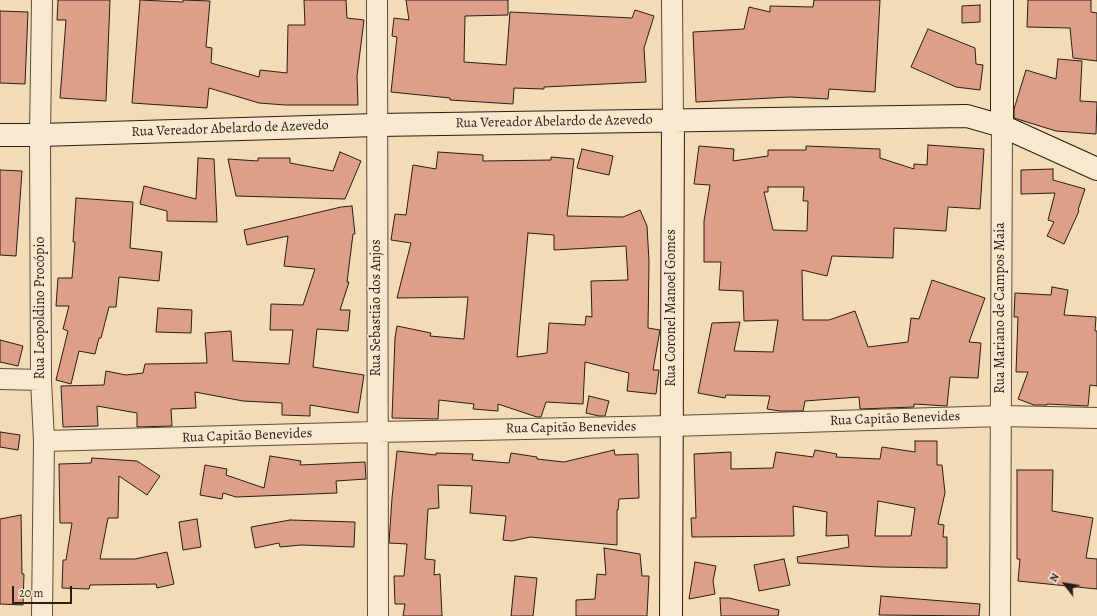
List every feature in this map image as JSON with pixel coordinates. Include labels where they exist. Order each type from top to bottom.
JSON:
[{"type":"street","name":"Rua Leopoldino Procópio","points":[[42,0],[40,135],[41,380],[44,441],[42,616]]},
{"type":"street","name":"Rua Sebastião dos Anjos","points":[[377,0],[378,616]]},
{"type":"street","name":"Rua Coronel Manoel Gomes","points":[[671,616],[672,0]]},
{"type":"street","name":"Rua Mariano de Campos Maia","points":[[1000,616],[1002,0]]},
{"type":"street","name":"Rua Vereador Abelardo de Azevedo","points":[[0,135],[673,119],[967,116],[1002,126],[1097,169]]},
{"type":"street","points":[[0,380],[41,380]]},
{"type":"street","name":"Rua Capitão Benevides","points":[[44,441],[672,426],[1000,416],[1097,418]]},
{"type":"building","points":[[58,0],[110,0],[106,101],[60,98],[66,20],[57,20]]},
{"type":"building","points":[[140,0],[183,2],[183,0],[210,1],[206,47],[212,48],[211,63],[259,77],[260,70],[287,73],[288,25],[305,25],[304,0],[346,0],[347,18],[364,20],[357,76],[358,105],[285,105],[259,103],[209,88],[207,108],[132,103]]},
{"type":"building","points":[[406,0],[508,0],[508,15],[465,16],[464,62],[506,65],[510,12],[632,18],[635,10],[654,16],[644,48],[646,82],[544,87],[544,89],[514,88],[513,104],[450,100],[450,98],[391,92],[397,37],[392,36],[394,18],[409,20]]},
{"type":"building","points":[[814,0],[880,0],[875,92],[829,89],[828,99],[790,97],[696,102],[693,32],[744,29],[749,7],[770,12],[770,6],[813,7]]},
{"type":"building","points":[[1028,0],[1091,0],[1091,12],[1097,13],[1097,61],[1073,58],[1070,28],[1027,27]]},
{"type":"building","points":[[980,5],[980,22],[962,23],[962,6]]},
{"type":"building","points":[[0,11],[28,12],[25,84],[0,83]]},
{"type":"building","points":[[928,29],[975,48],[976,64],[983,65],[980,90],[956,87],[911,67]]},
{"type":"building","points":[[1058,59],[1082,61],[1080,101],[1097,102],[1096,134],[1056,131],[1014,118],[1014,109],[1026,70],[1056,79]]},
{"type":"building","points":[[928,145],[984,149],[980,209],[948,207],[946,231],[894,228],[893,258],[832,256],[827,276],[802,270],[803,320],[829,320],[855,311],[868,347],[908,342],[911,318],[919,319],[932,280],[985,298],[969,342],[981,343],[978,378],[950,377],[947,406],[914,404],[914,407],[860,409],[859,397],[805,401],[803,411],[780,411],[767,409],[770,396],[726,395],[725,398],[698,393],[712,323],[740,322],[734,351],[773,352],[778,320],[744,321],[743,291],[719,290],[721,262],[704,262],[704,221],[710,185],[694,184],[699,146],[734,149],[733,161],[768,156],[768,150],[806,150],[806,146],[880,149],[880,158],[914,169],[914,164],[927,165]],"holes":[[[768,187],[804,187],[803,201],[808,201],[807,231],[773,230],[764,192],[768,192]]]},
{"type":"building","points":[[582,149],[613,156],[609,175],[577,168]]},
{"type":"building","points":[[340,152],[361,161],[345,199],[236,196],[228,159],[258,161],[258,158],[290,158],[290,163],[333,171]]},
{"type":"building","points":[[438,152],[483,155],[483,161],[551,160],[551,157],[574,159],[567,216],[623,217],[640,210],[647,226],[649,261],[648,328],[660,330],[653,370],[659,370],[656,394],[627,391],[629,373],[585,362],[583,404],[546,402],[541,417],[498,404],[498,411],[473,409],[474,404],[439,400],[438,419],[392,418],[395,338],[397,326],[431,333],[430,336],[464,339],[468,297],[397,298],[411,243],[391,240],[395,214],[406,215],[413,165],[436,169]],"holes":[[[528,233],[554,235],[554,250],[626,246],[628,280],[591,281],[592,317],[586,316],[585,325],[549,323],[547,353],[517,357]]]},
{"type":"building","points":[[198,158],[214,159],[217,222],[167,221],[167,211],[140,204],[144,186],[196,199]]},
{"type":"building","points":[[1053,169],[1053,180],[1085,189],[1078,210],[1079,211],[1064,244],[1047,236],[1054,222],[1048,220],[1055,193],[1021,194],[1021,170]]},
{"type":"building","points":[[0,170],[22,171],[16,256],[0,255]]},
{"type":"building","points":[[76,198],[133,202],[130,248],[162,252],[159,281],[119,277],[116,307],[109,307],[95,354],[79,351],[71,384],[56,380],[68,331],[63,329],[69,306],[56,306],[58,278],[72,278]]},
{"type":"building","points":[[352,206],[355,234],[353,234],[347,282],[349,282],[340,310],[350,310],[348,331],[317,329],[313,367],[364,375],[358,413],[310,405],[310,416],[282,415],[282,403],[243,401],[195,392],[196,408],[171,409],[172,426],[137,427],[137,413],[97,406],[98,426],[63,427],[61,386],[104,385],[106,371],[126,375],[143,373],[145,364],[207,363],[205,333],[231,331],[233,361],[289,364],[293,330],[270,330],[271,304],[303,305],[315,269],[284,266],[288,236],[247,245],[244,230],[341,207]]},
{"type":"building","points":[[1052,287],[1068,290],[1064,315],[1096,317],[1095,331],[1097,331],[1097,386],[1090,385],[1088,406],[1047,404],[1034,405],[1018,399],[1028,372],[1016,372],[1018,317],[1014,317],[1015,293],[1051,295]]},
{"type":"building","points":[[158,308],[192,310],[191,333],[156,332]]},
{"type":"building","points":[[0,340],[23,346],[18,366],[0,362]]},
{"type":"building","points":[[589,396],[609,401],[605,416],[586,413]]},
{"type":"building","points":[[0,432],[20,435],[18,450],[0,447]]},
{"type":"building","points":[[915,441],[937,441],[937,465],[942,465],[945,493],[938,524],[944,525],[943,537],[947,537],[947,568],[881,567],[798,563],[797,557],[849,547],[848,535],[826,536],[827,512],[793,506],[794,536],[692,537],[691,518],[696,518],[694,454],[731,452],[731,469],[773,468],[776,452],[813,457],[815,450],[837,454],[836,457],[880,459],[882,447],[915,452]],"holes":[[[878,501],[915,508],[911,536],[875,536]]]},
{"type":"building","points":[[614,450],[615,455],[638,454],[639,498],[619,499],[617,510],[617,545],[530,537],[512,541],[503,540],[506,516],[470,513],[472,486],[438,485],[439,508],[428,509],[425,559],[435,560],[434,575],[440,574],[442,616],[403,616],[405,604],[395,604],[394,576],[404,576],[407,544],[389,543],[397,451],[436,455],[436,453],[473,454],[472,460],[509,463],[511,453],[537,457],[537,459],[564,462]]},
{"type":"building","points":[[270,456],[301,461],[300,465],[365,462],[366,479],[336,481],[337,493],[236,497],[223,493],[222,499],[200,495],[205,465],[227,469],[226,475],[264,488]]},
{"type":"building","points":[[92,458],[137,461],[160,476],[147,495],[119,476],[118,518],[108,518],[100,559],[135,559],[167,552],[174,584],[157,588],[156,584],[90,585],[89,589],[62,588],[63,560],[66,560],[72,523],[60,523],[59,464],[91,463]]},
{"type":"building","points":[[1017,470],[1053,470],[1052,511],[1093,518],[1086,558],[1097,559],[1097,589],[1018,581],[1020,559],[1017,559]]},
{"type":"building","points":[[21,515],[22,574],[24,574],[23,605],[0,604],[0,519]]},
{"type":"building","points":[[197,519],[201,547],[183,550],[179,522]]},
{"type":"building","points":[[290,520],[355,522],[354,547],[301,545],[280,547],[279,543],[255,548],[251,527]]},
{"type":"building","points":[[604,548],[640,554],[642,576],[649,576],[647,616],[576,616],[576,600],[595,599],[597,574],[606,575]]},
{"type":"building","points":[[784,559],[790,585],[759,591],[754,565]]},
{"type":"building","points":[[695,562],[716,566],[713,581],[715,594],[689,599]]},
{"type":"building","points":[[515,576],[537,578],[533,616],[511,616]]},
{"type":"building","points":[[881,596],[980,604],[979,616],[879,615]]},
{"type":"building","points":[[720,598],[729,598],[779,610],[778,616],[721,616]]}]
